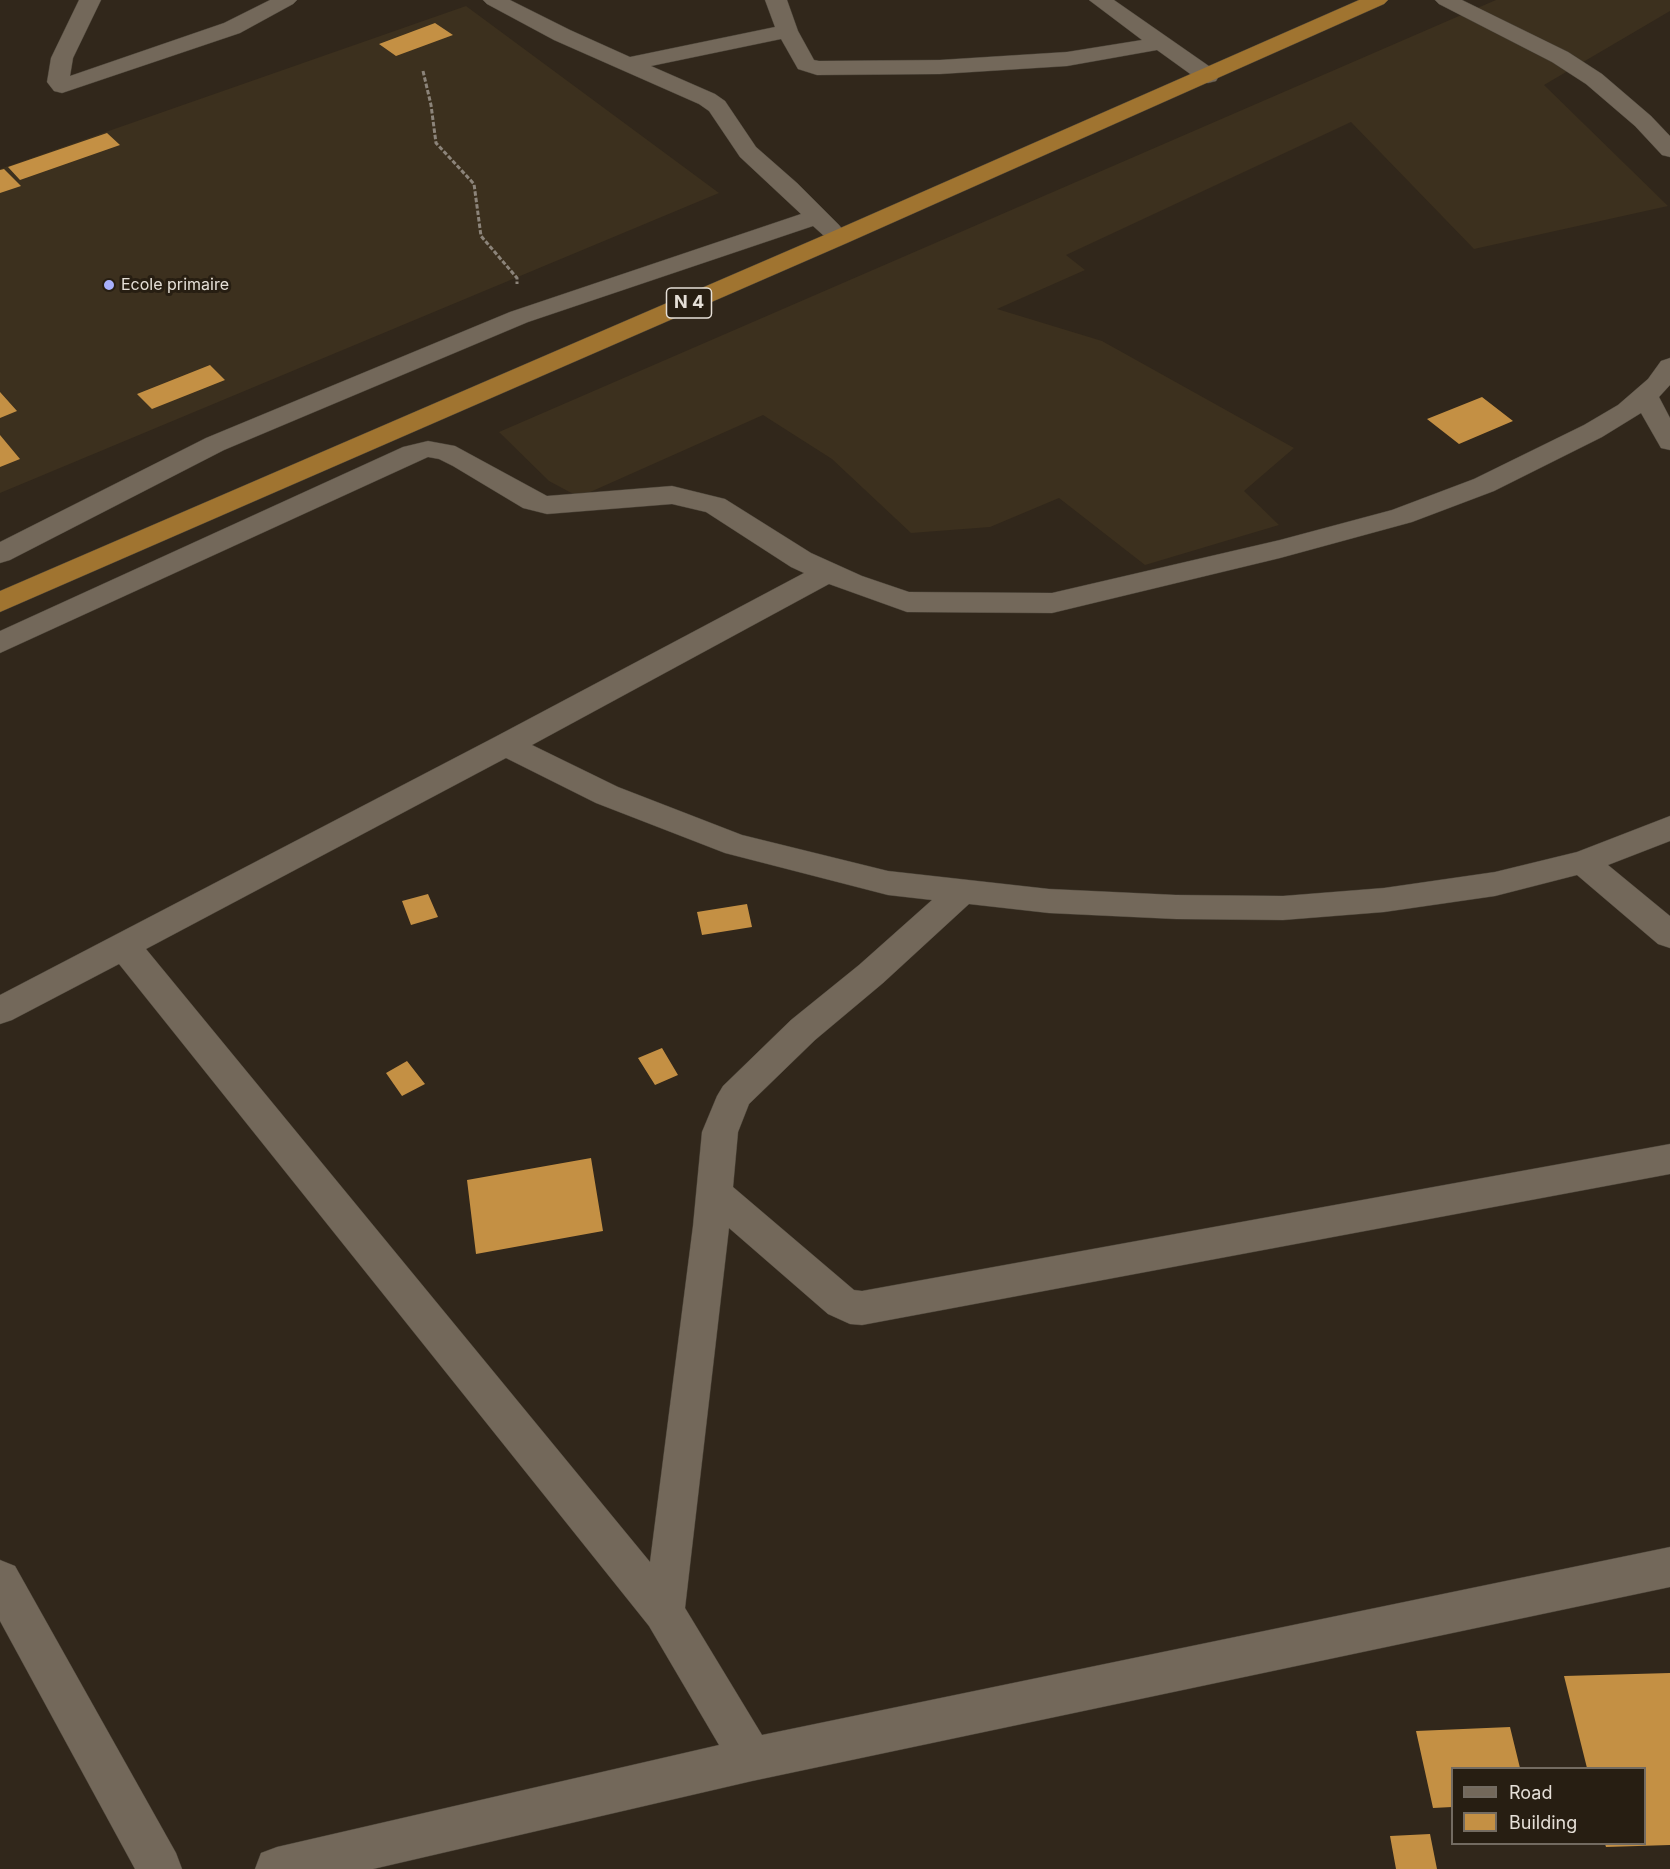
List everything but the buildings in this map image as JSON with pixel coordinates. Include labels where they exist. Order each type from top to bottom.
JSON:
[{"type":"highway","name":"N 4","points":[[0,602],[838,238],[1377,0]]},
{"type":"street","points":[[90,0],[62,58],[58,82],[62,86],[232,28],[286,0]]},
{"type":"street","points":[[494,0],[562,35],[717,106],[748,152],[818,216],[838,238]]},
{"type":"street","points":[[776,0],[787,31],[806,64],[827,68],[940,67],[1067,59],[1160,43]]},
{"type":"street","points":[[1100,0],[1208,76]]},
{"type":"street","points":[[1446,0],[1560,57],[1594,79],[1643,121],[1670,150]]},
{"type":"street","points":[[629,64],[787,31]]},
{"type":"street","points":[[0,554],[215,444],[519,317],[818,216]]},
{"type":"street","points":[[0,643],[412,453],[428,449],[446,452],[463,460],[532,502],[547,506],[672,495],[715,505],[801,560],[907,602],[1052,603],[1280,549],[1402,516],[1484,485],[1593,431],[1627,411],[1657,385],[1670,366]]},
{"type":"street","points":[[1645,396],[1670,442]]},
{"type":"street","points":[[0,1011],[506,745],[828,572]]},
{"type":"street","points":[[506,745],[607,795],[736,846],[888,883],[1049,901],[1176,907],[1283,908],[1384,900],[1495,884],[1584,862],[1670,828]]},
{"type":"street","points":[[1584,862],[1670,935]]},
{"type":"street","points":[[663,1612],[715,1194],[720,1132],[735,1095],[803,1030],[871,974],[963,891]]},
{"type":"street","points":[[124,947],[663,1612],[752,1759]]},
{"type":"street","points":[[715,1194],[841,1302],[850,1307],[862,1308],[1670,1159]]},
{"type":"street","points":[[277,1869],[752,1759],[1670,1567]]},
{"type":"street","points":[[0,1580],[160,1869]]},
{"type":"path","points":[[423,71],[431,105],[436,143],[474,184],[481,236],[517,278],[519,317]]},
{"type":"shaded area","points":[[1496,0],[1670,0],[1670,11],[1544,85],[1668,206],[1474,249],[1351,122],[1066,255],[1085,270],[997,309],[1102,341],[1294,448],[1244,491],[1279,525],[1145,565],[1059,498],[990,527],[911,533],[832,459],[763,415],[579,497],[549,481],[499,432]]},
{"type":"shaded area","points":[[466,6],[719,193],[0,493],[0,169]]},
{"type":"place","name":"Ecole primaire","points":[[109,285]]}]
